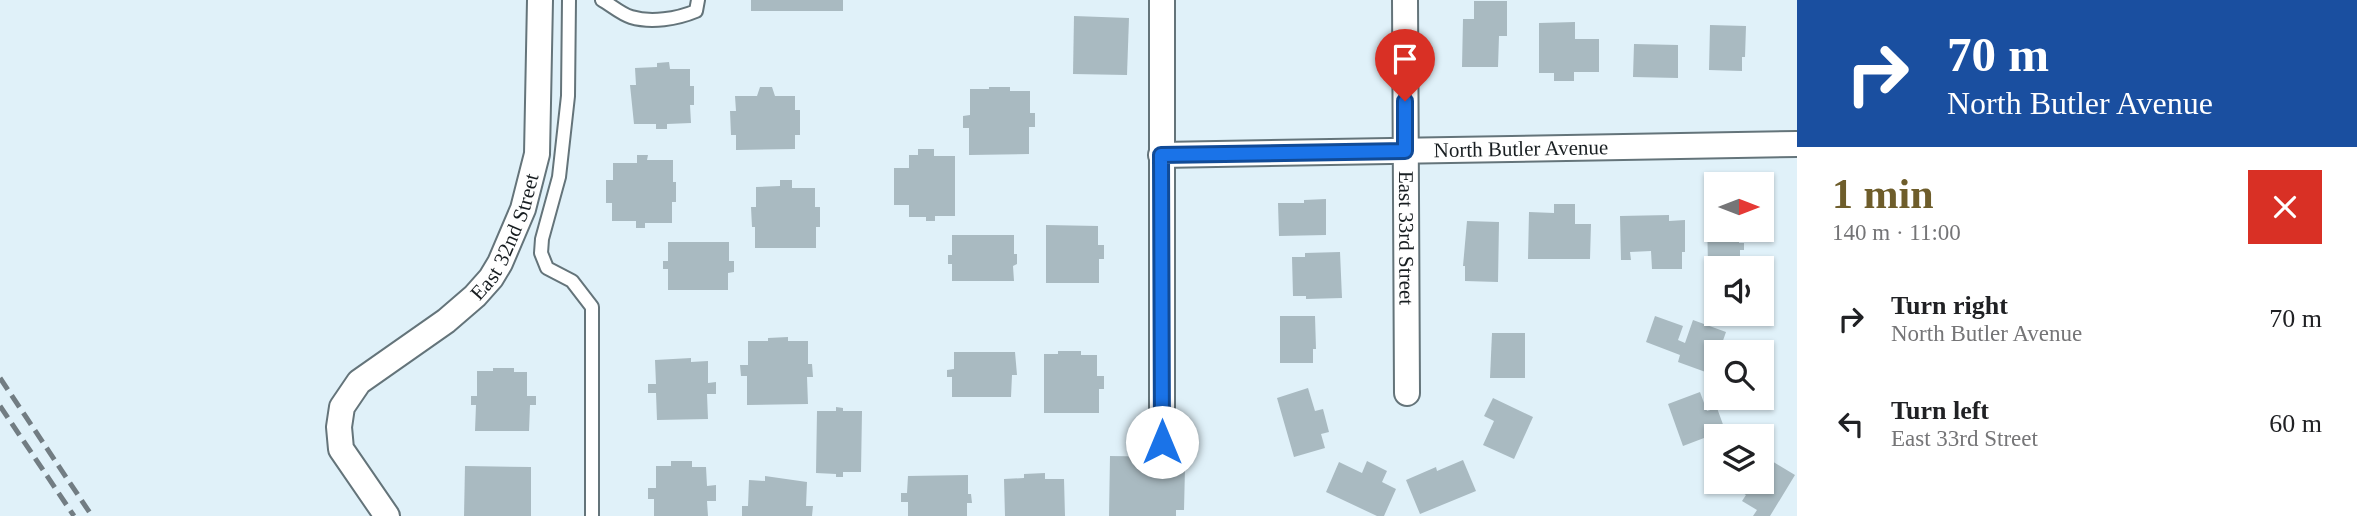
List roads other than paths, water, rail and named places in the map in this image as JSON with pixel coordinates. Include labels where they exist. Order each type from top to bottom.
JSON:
[{"type":"street","name":"East 32nd Street","points":[[387,516],[341,449],[339,427],[342,407],[359,382],[446,321],[475,296],[500,263],[523,209],[537,154],[540,0]]},
{"type":"street","points":[[1161,0],[1162,442]]},
{"type":"street","name":"East 33rd Street","points":[[1405,0],[1406,393]]},
{"type":"street","name":"North Butler Avenue","points":[[1161,155],[1797,144]]},
{"type":"lane","points":[[569,0],[568,96],[559,177],[542,239],[541,254],[547,268],[572,281],[592,307],[592,516]]},
{"type":"lane","points":[[602,0],[630,17],[651,19],[679,18],[696,11],[698,0]]},
{"type":"railway","points":[[0,378],[92,516]]},
{"type":"railway","points":[[0,406],[74,516]]}]
